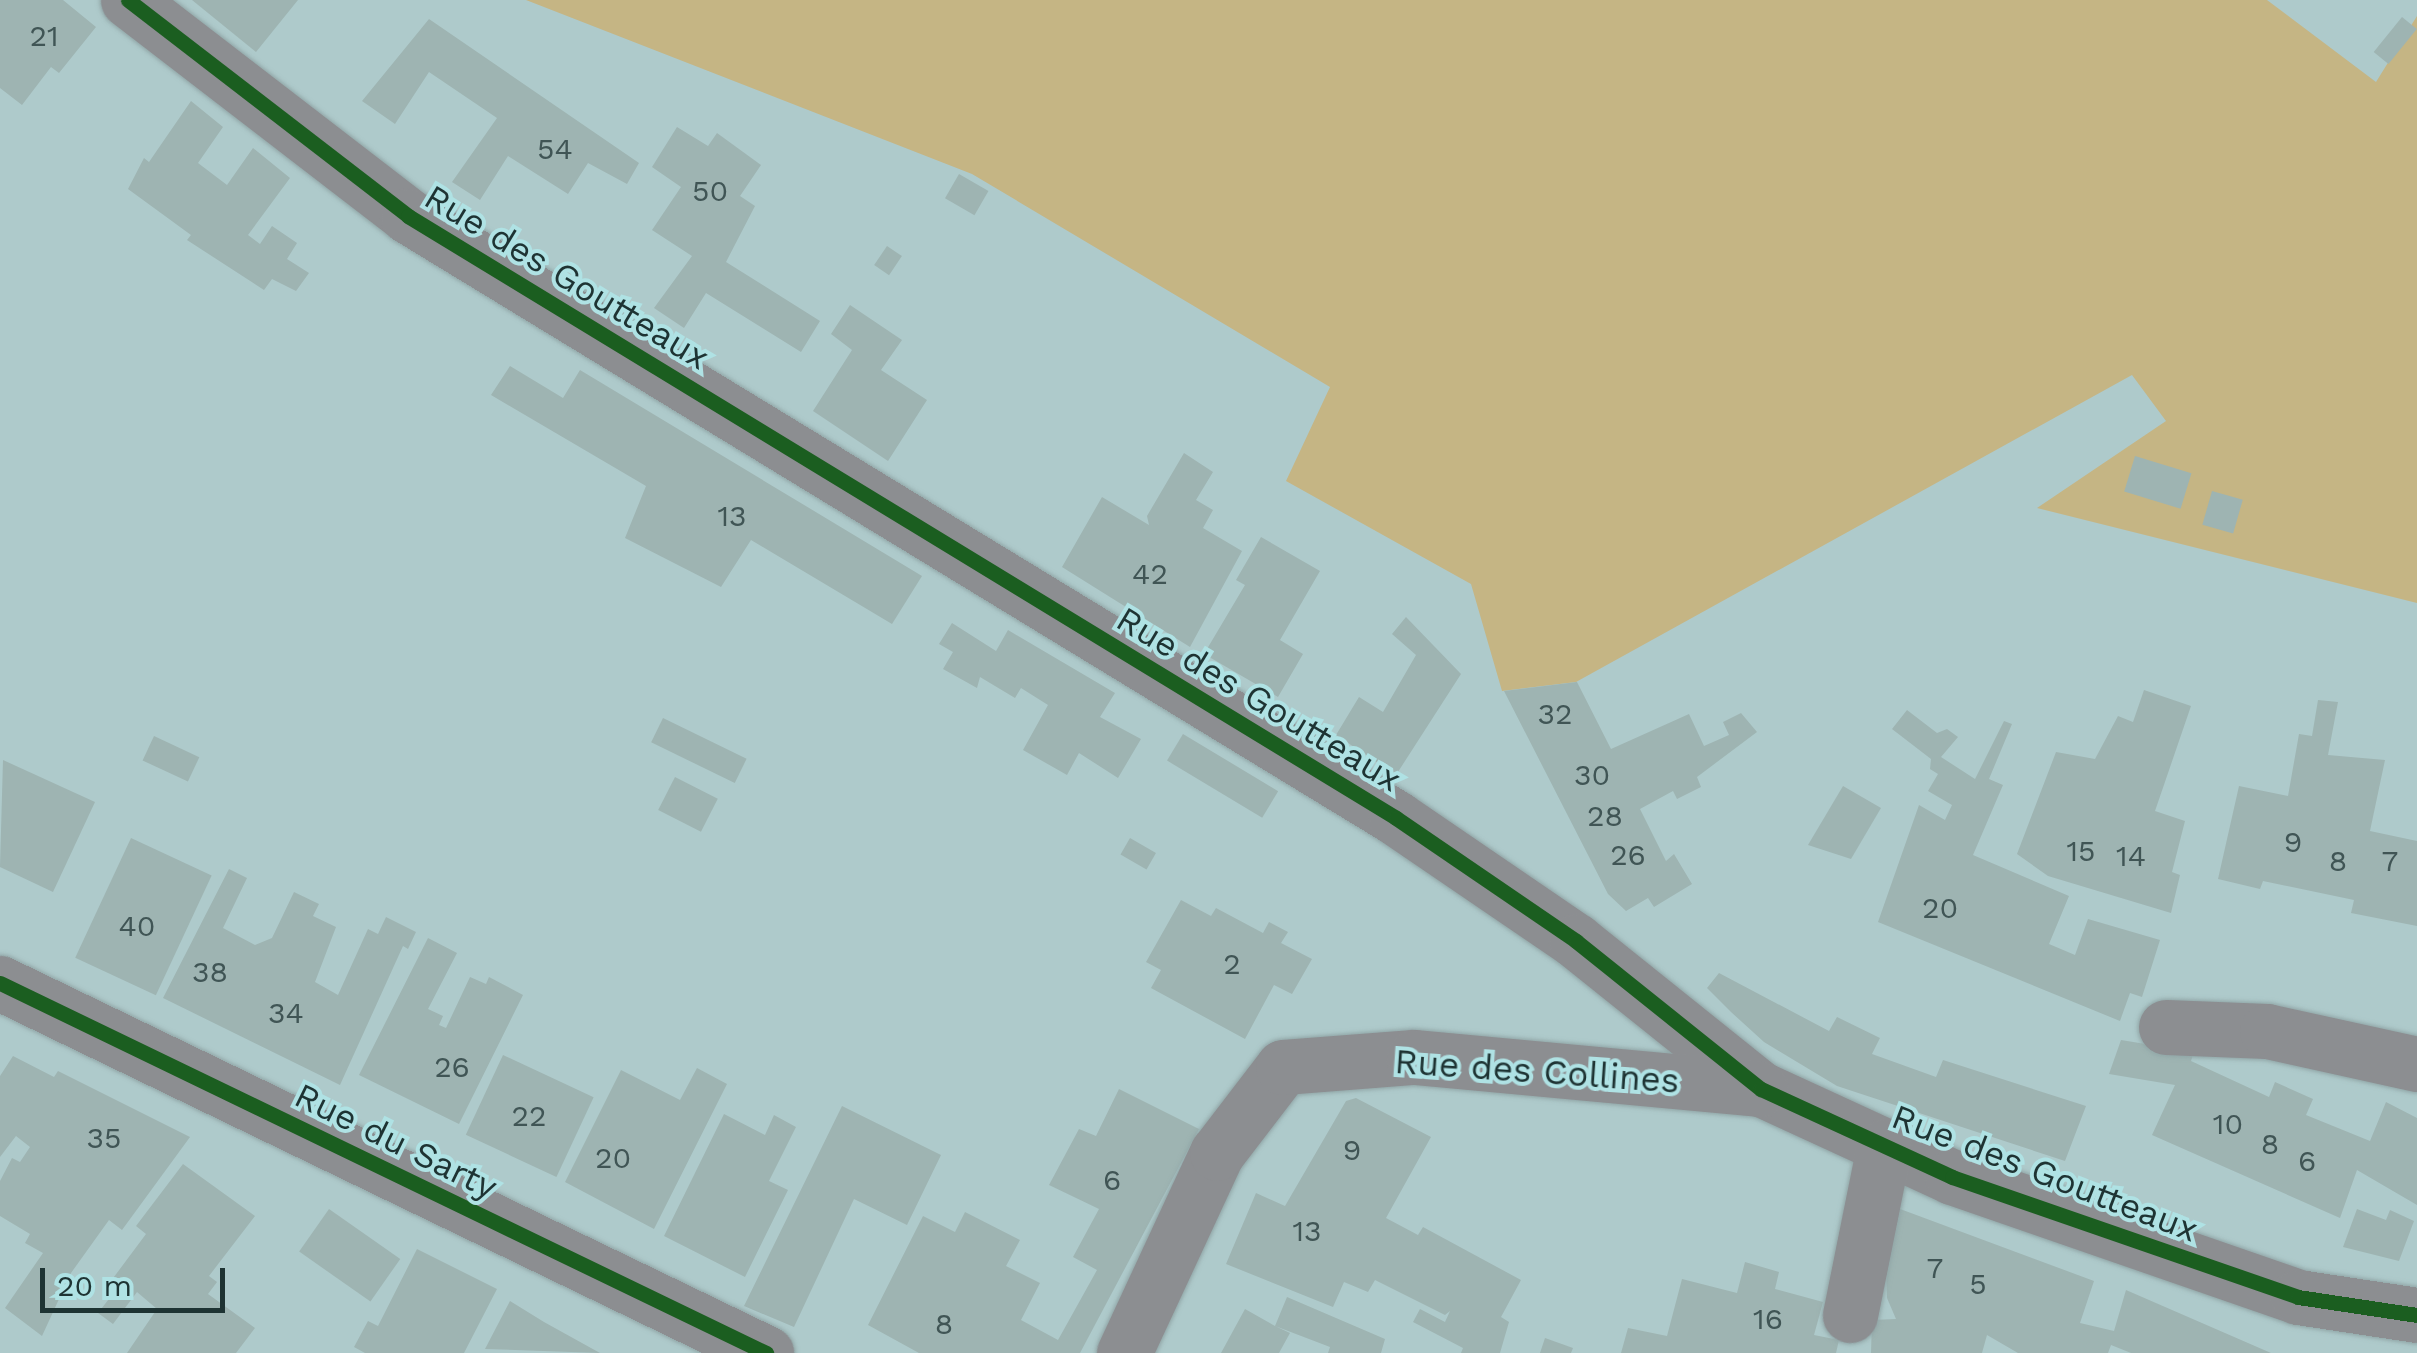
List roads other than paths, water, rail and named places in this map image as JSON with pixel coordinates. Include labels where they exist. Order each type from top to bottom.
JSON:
[{"type":"street","name":"Rue des Goutteaux","points":[[128,0],[408,216],[1396,818],[1576,941],[1760,1089],[1952,1177],[2298,1297],[2417,1315]]},
{"type":"street","name":"Rue du Sarty","points":[[0,983],[766,1353]]},
{"type":"street","points":[[2166,1027],[2266,1032],[2417,1064]]},
{"type":"street","name":"Rue des Collines","points":[[1124,1353],[1217,1153],[1284,1066],[1414,1057],[1760,1089]]},
{"type":"street","points":[[1850,1315],[1884,1146]]}]
